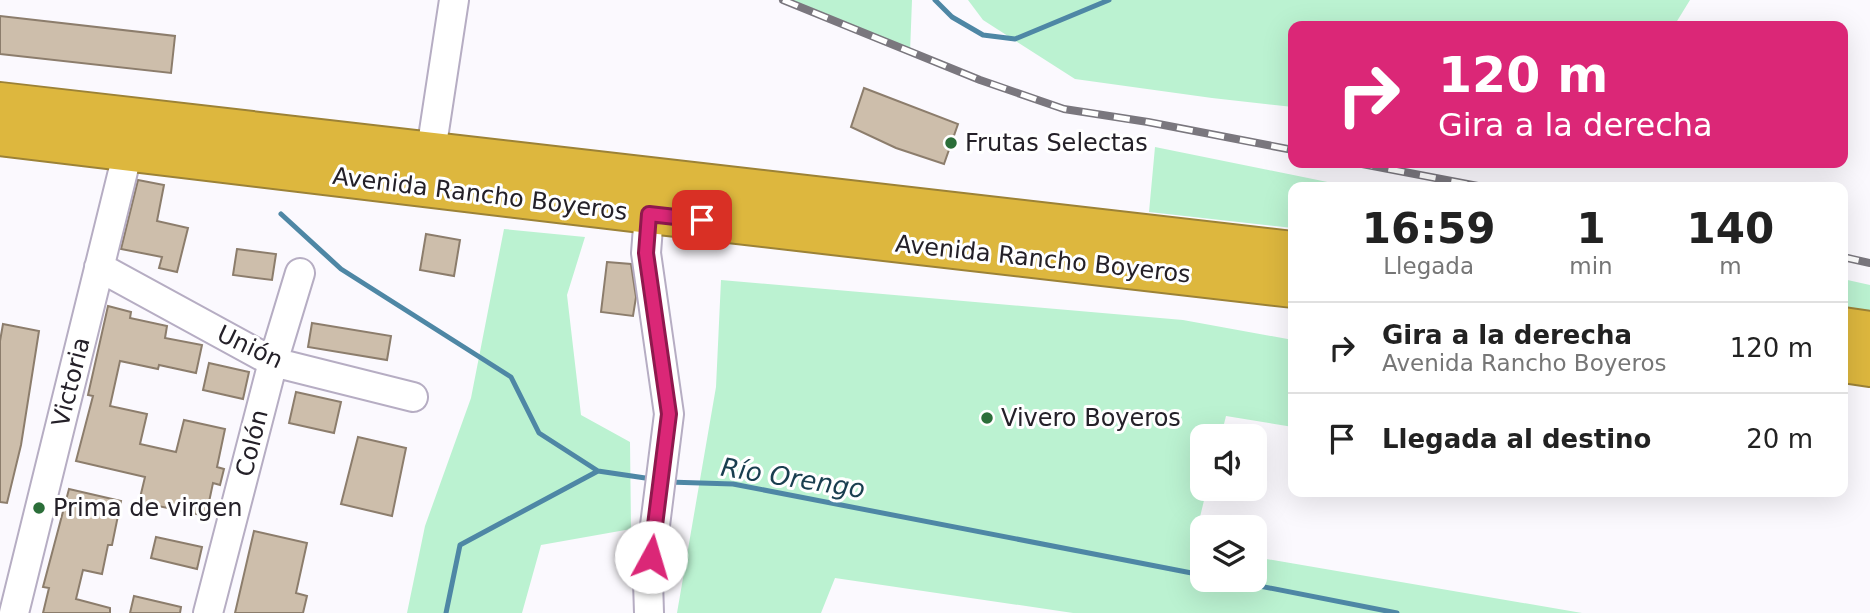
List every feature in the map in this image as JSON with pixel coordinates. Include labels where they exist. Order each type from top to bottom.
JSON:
[{"type":"highway","name":"Avenida Rancho Boyeros","points":[[0,103],[1288,250]]},
{"type":"highway","name":"Avenida Rancho Boyeros","points":[[0,136],[1288,287]]},
{"type":"highway","points":[[1848,328],[1870,331]]},
{"type":"highway","points":[[1848,364],[1870,368]]},
{"type":"street","points":[[431,151],[454,0]]},
{"type":"street","name":"Victoria","points":[[13,613],[128,152]]},
{"type":"street","points":[[649,214],[646,253],[669,414],[648,581],[649,613]]},
{"type":"street","name":"Unión","points":[[99,267],[273,362],[414,397]]},
{"type":"street","name":"Colón","points":[[208,613],[273,362],[300,273]]},
{"type":"green space","points":[[784,0],[912,0],[910,53]]},
{"type":"green space","points":[[968,0],[1690,0],[1677,21],[1288,21],[1288,106],[1075,79],[983,20]]},
{"type":"green space","points":[[1155,147],[1327,182],[1288,182],[1288,227],[1149,212]]},
{"type":"green space","points":[[504,229],[585,237],[567,295],[581,415],[630,442],[631,529],[541,545],[522,613],[407,613],[425,526],[471,398]]},
{"type":"green space","points":[[721,280],[1183,320],[1288,339],[1288,426],[1226,416],[1224,424],[1190,424],[1190,501],[1204,501],[1200,515],[1190,515],[1190,592],[1267,592],[1267,559],[1582,613],[1073,613],[835,578],[821,613],[677,613],[716,387]]},
{"type":"green space","points":[[1848,280],[1870,285],[1870,311],[1848,307]]},
{"type":"building","points":[[0,16],[175,36],[171,73],[0,54]]},
{"type":"building","points":[[864,88],[958,124],[944,164],[896,148],[851,127]]},
{"type":"building","points":[[138,180],[164,185],[157,221],[188,228],[177,272],[159,268],[162,257],[121,249]]},
{"type":"building","points":[[426,234],[460,240],[454,276],[420,270]]},
{"type":"building","points":[[237,249],[276,254],[272,280],[233,275]]},
{"type":"building","points":[[607,262],[631,264],[636,297],[633,316],[601,312]]},
{"type":"building","points":[[108,306],[131,312],[130,318],[167,326],[165,338],[202,345],[196,373],[159,365],[158,369],[120,361],[110,406],[147,414],[140,444],[176,452],[184,420],[225,429],[217,467],[224,469],[220,485],[213,483],[206,516],[139,502],[145,477],[76,461],[93,396],[88,395]]},
{"type":"building","points":[[312,323],[391,336],[387,360],[308,347]]},
{"type":"building","points":[[3,324],[39,331],[21,445],[7,503],[0,502],[0,341]]},
{"type":"building","points":[[209,363],[249,372],[243,399],[203,390]]},
{"type":"building","points":[[296,392],[341,402],[334,433],[289,423]]},
{"type":"building","points":[[358,437],[406,448],[392,516],[341,504]]},
{"type":"building","points":[[69,489],[121,501],[112,545],[108,545],[102,574],[83,570],[76,599],[110,608],[110,613],[43,613],[49,588],[43,587]]},
{"type":"building","points":[[254,531],[307,543],[296,593],[307,596],[303,613],[235,613]]},
{"type":"building","points":[[156,537],[202,547],[197,569],[151,558]]},
{"type":"building","points":[[134,596],[181,607],[180,613],[130,613]]},
{"type":"waterway","points":[[935,0],[952,17],[983,35],[1015,39],[1109,0]]},
{"type":"waterway","points":[[281,214],[341,269],[511,377],[539,433],[598,471]]},
{"type":"waterway","name":"Río Orengo","points":[[446,613],[460,545],[598,471],[652,479]]},
{"type":"waterway","name":"Río Orengo","points":[[668,482],[733,484],[1190,573]]},
{"type":"waterway","name":"Río Orengo","points":[[1267,587],[1397,613]]},
{"type":"railway","points":[[783,0],[980,80],[1064,109],[1288,149]]},
{"type":"railway","points":[[1383,168],[1457,182]]},
{"type":"railway","points":[[1848,258],[1870,263]]},
{"type":"place","name":"Frutas Selectas","points":[[951,143]]},
{"type":"place","name":"Vivero Boyeros","points":[[987,418]]},
{"type":"place","name":"Prima de virgen","points":[[39,508]]},
{"type":"route","points":[[651,557],[669,414],[646,253],[649,214],[702,220]]}]
